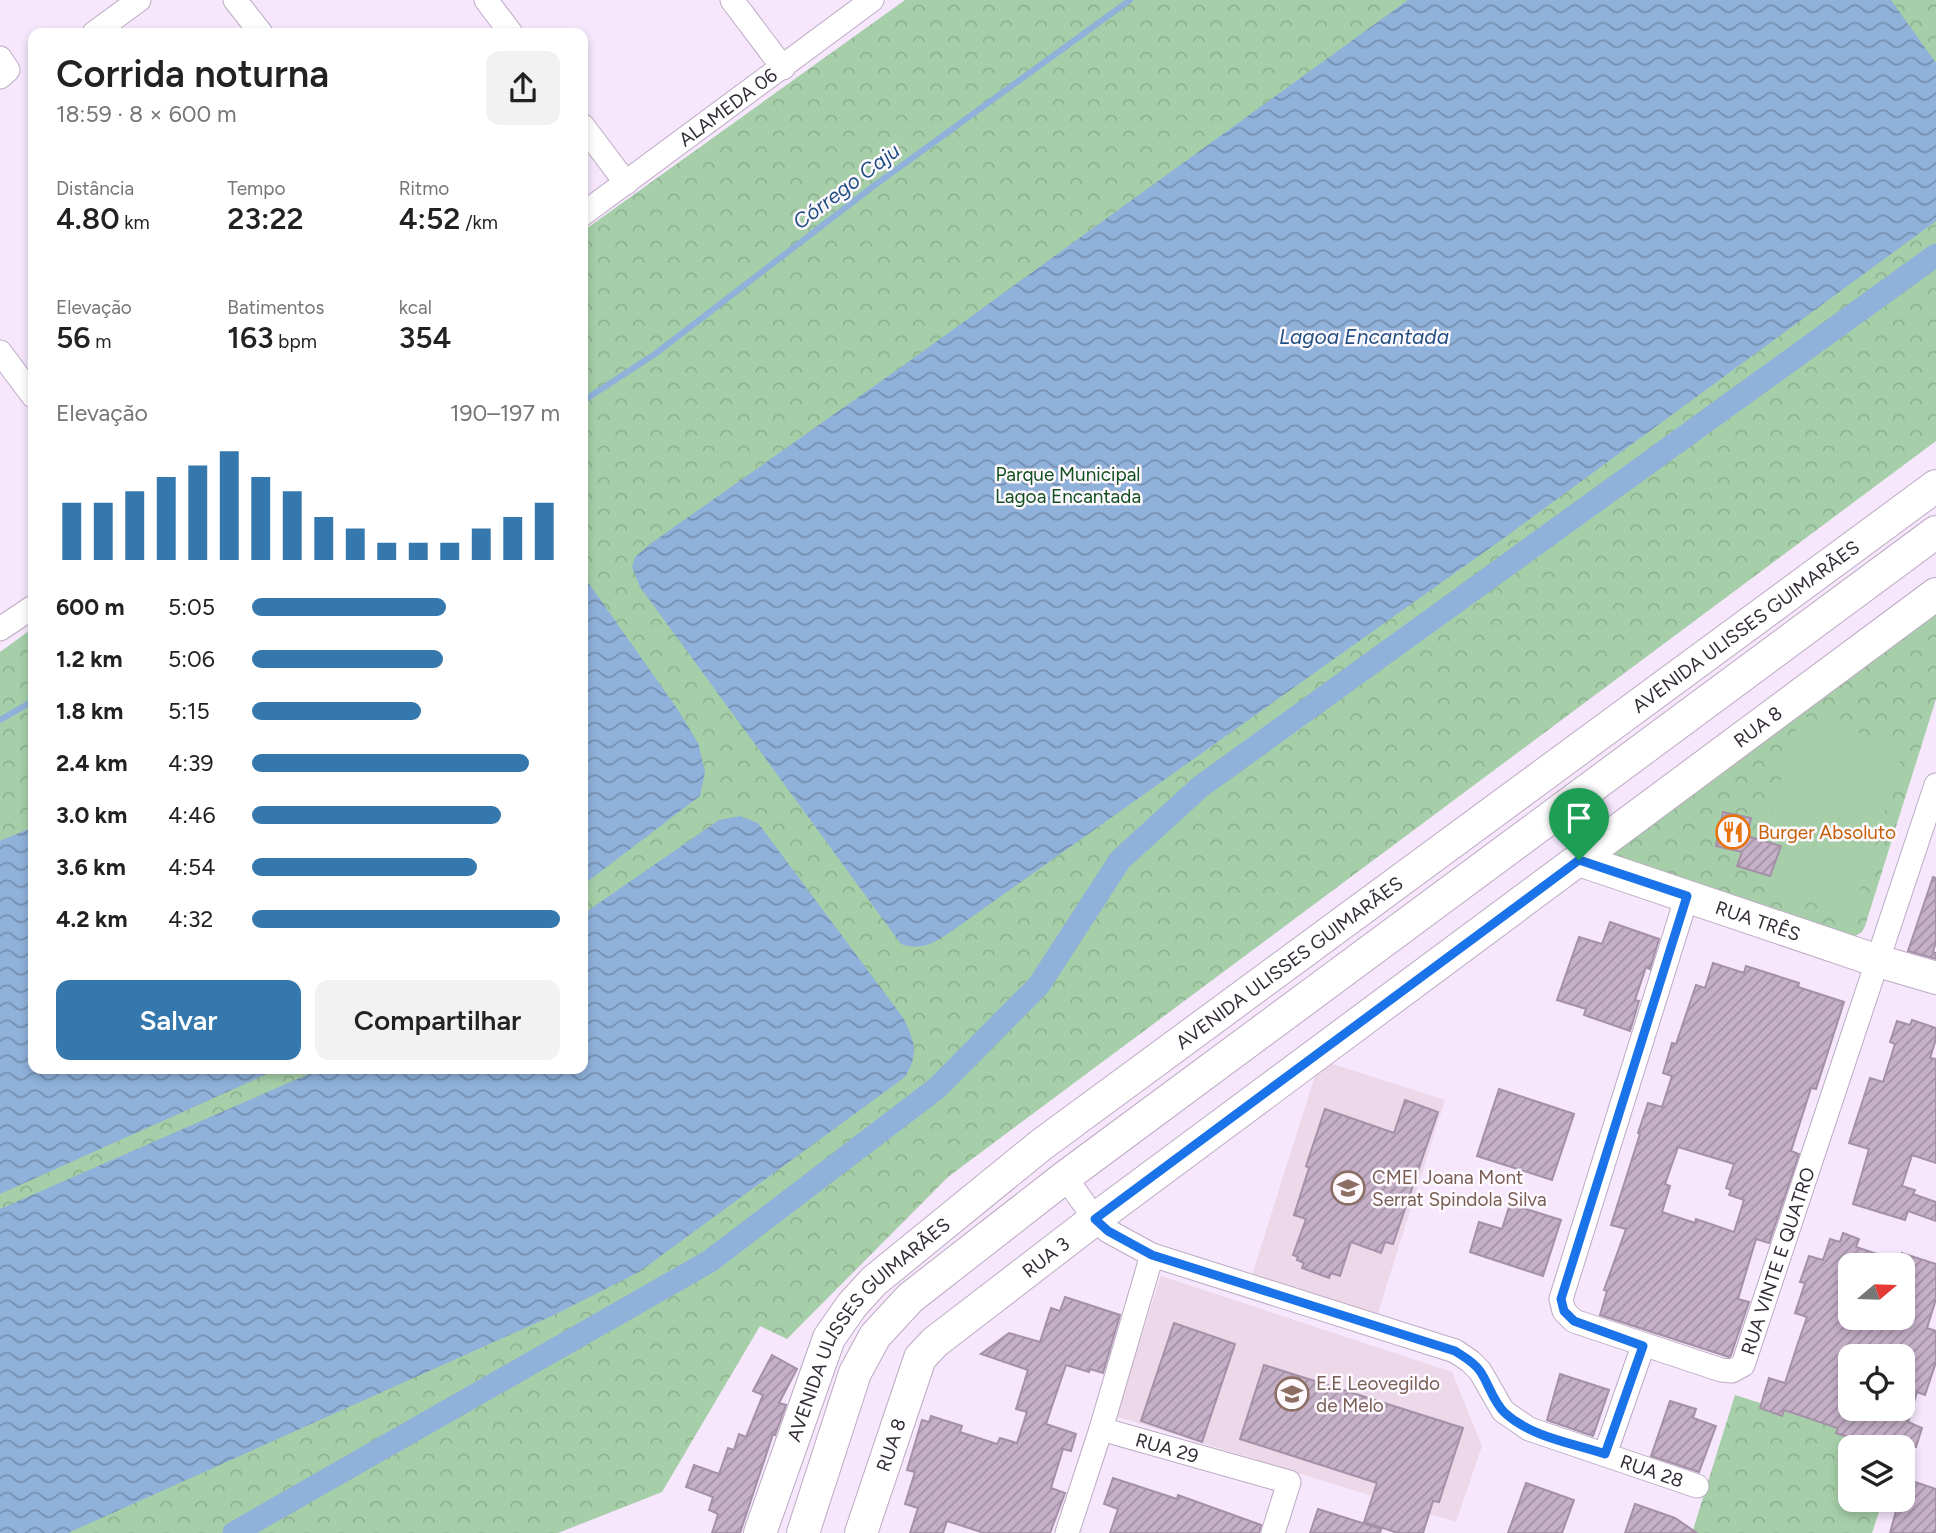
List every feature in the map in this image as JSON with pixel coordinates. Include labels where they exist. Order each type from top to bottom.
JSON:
[{"type":"main road","name":"AVENIDA ULISSES GUIMARÃES","points":[[760,1533],[823,1354],[839,1321],[874,1281],[1041,1145],[1936,486]]},
{"type":"main road","name":"AVENIDA ULISSES GUIMARÃES","points":[[803,1533],[855,1373],[875,1336],[910,1298],[1065,1177],[1936,532]]},
{"type":"main road","name":"RUA 8","points":[[1579,860],[1936,594]]},
{"type":"main road","name":"RUA TRÊS","points":[[1579,860],[1936,978]]},
{"type":"main road","name":"RUA 3","points":[[920,1358],[935,1342],[1095,1219],[1579,860]]},
{"type":"main road","points":[[1041,1145],[1065,1177]]},
{"type":"main road","name":"RUA 8","points":[[861,1533],[920,1358]]},
{"type":"street","points":[[101,28],[139,0]]},
{"type":"street","points":[[235,0],[257,28]]},
{"type":"street","points":[[486,0],[508,28]]},
{"type":"street","points":[[732,0],[783,68]]},
{"type":"street","name":"ALAMEDA 06","points":[[588,211],[872,0]]},
{"type":"street","points":[[0,58],[8,70],[0,77]]},
{"type":"street","points":[[588,133],[626,183]]},
{"type":"street","points":[[0,352],[28,389]]},
{"type":"street","points":[[0,629],[28,610]]},
{"type":"street","points":[[1878,961],[1936,785]]},
{"type":"street","name":"RUA VINTE E QUATRO","points":[[1687,896],[1561,1299],[1564,1311],[1574,1321],[1643,1346],[1721,1370],[1732,1371],[1743,1365],[1878,961]]},
{"type":"street","name":"RUA 28","points":[[1065,1177],[1095,1219],[1108,1231],[1152,1255],[1455,1351],[1470,1360],[1480,1371],[1503,1411],[1529,1429],[1697,1486]]},
{"type":"street","points":[[1067,1533],[1101,1429],[1152,1255]]},
{"type":"street","points":[[1605,1454],[1643,1346]]},
{"type":"street","name":"RUA 29","points":[[1101,1429],[1289,1482],[1273,1533]]},
{"type":"shaded area","name":"CMEI Joana Mont Serrat Spindola Silva","points":[[1320,1060],[1445,1100],[1377,1316],[1252,1275]]},
{"type":"shaded area","name":"E.E Leovegildo de Melo","points":[[1161,1276],[1452,1372],[1482,1446],[1456,1522],[1115,1416]]},
{"type":"green space","name":"Parque Municipal Lagoa Encantada","points":[[905,0],[1936,0],[1936,441],[948,1177],[787,1339],[760,1326],[662,1492],[558,1533],[0,1533],[0,652],[28,632],[28,1074],[588,1074],[588,227]]},
{"type":"green space","points":[[1936,603],[1936,699],[1862,932],[1850,939],[1602,858]]},
{"type":"green space","points":[[1801,715],[1904,747],[1852,915],[1749,883]]},
{"type":"green space","points":[[1735,1395],[1860,1435],[1838,1435],[1838,1512],[1879,1512],[1872,1533],[1692,1533]]},
{"type":"water","name":"Lagoa Encantada","points":[[1408,0],[1891,0],[1936,63],[1936,221],[1504,538],[952,931],[928,945],[915,947],[901,944],[640,587],[632,567],[635,557]]},
{"type":"water","points":[[588,582],[678,710],[698,743],[705,772],[700,796],[588,881]]},
{"type":"water","points":[[740,816],[758,823],[904,1019],[914,1048],[912,1062],[905,1077],[639,1272],[554,1315],[68,1533],[0,1533],[0,1209],[309,1074],[588,1074],[588,911],[719,820]]},
{"type":"water","points":[[28,829],[28,1074],[267,1074],[0,1194],[0,841]]},
{"type":"building","points":[[1723,812],[1751,818],[1747,836],[1781,846],[1770,876],[1737,866],[1742,852],[1716,846]]},
{"type":"building","points":[[1933,877],[1936,878],[1936,942],[1933,952],[1936,953],[1936,959],[1908,951]]},
{"type":"building","points":[[1610,922],[1659,939],[1650,969],[1646,967],[1635,1000],[1639,1001],[1630,1031],[1584,1015],[1586,1009],[1557,1000],[1579,937],[1602,944]]},
{"type":"building","points":[[1713,963],[1744,973],[1746,966],[1799,983],[1798,987],[1844,1002],[1816,1089],[1811,1088],[1791,1151],[1799,1154],[1769,1243],[1756,1239],[1738,1299],[1749,1302],[1729,1357],[1600,1315],[1607,1291],[1604,1290],[1626,1229],[1611,1225],[1640,1134],[1638,1133],[1648,1103],[1662,1107],[1672,1076],[1663,1073],[1672,1043],[1676,1044],[1696,985],[1705,988]],"holes":[[[1678,1147],[1734,1164],[1726,1188],[1731,1190],[1729,1195],[1744,1200],[1734,1232],[1696,1219],[1695,1223],[1662,1212],[1670,1186],[1665,1184]]]},
{"type":"building","points":[[1912,1020],[1936,1028],[1936,1039],[1930,1058],[1936,1059],[1936,1163],[1912,1155],[1902,1186],[1915,1190],[1913,1194],[1936,1202],[1936,1221],[1908,1211],[1905,1220],[1853,1204],[1869,1149],[1849,1143],[1870,1078],[1883,1082],[1895,1044],[1890,1042],[1897,1021],[1910,1025]]},
{"type":"building","points":[[1499,1089],[1574,1114],[1552,1180],[1477,1156]]},
{"type":"building","points":[[1405,1100],[1438,1112],[1393,1244],[1385,1242],[1381,1253],[1351,1242],[1340,1276],[1331,1273],[1329,1278],[1302,1268],[1304,1263],[1293,1255],[1306,1219],[1294,1215],[1309,1168],[1306,1166],[1325,1109],[1394,1133]]},
{"type":"building","points":[[1510,1204],[1561,1220],[1543,1276],[1470,1252],[1479,1222],[1502,1229]]},
{"type":"building","points":[[1843,1233],[1859,1239],[1856,1247],[1874,1253],[1838,1253],[1838,1330],[1915,1330],[1915,1257],[1936,1264],[1936,1299],[1927,1328],[1936,1331],[1936,1362],[1925,1395],[1917,1392],[1915,1399],[1915,1344],[1838,1344],[1838,1421],[1908,1421],[1922,1428],[1916,1447],[1915,1435],[1842,1435],[1836,1433],[1838,1428],[1784,1410],[1782,1416],[1760,1408],[1769,1378],[1785,1383],[1807,1317],[1795,1313],[1805,1283],[1800,1282],[1809,1256],[1823,1260],[1830,1239],[1840,1242]]},
{"type":"building","points":[[1065,1297],[1120,1315],[1103,1373],[1066,1365],[1046,1424],[1076,1434],[1071,1451],[1063,1449],[1051,1488],[1065,1493],[1050,1533],[984,1533],[947,1521],[943,1533],[910,1533],[918,1508],[905,1504],[915,1472],[907,1470],[922,1420],[929,1422],[931,1416],[962,1426],[960,1432],[997,1444],[1000,1438],[1017,1443],[1027,1412],[1016,1409],[1028,1370],[981,1354],[1009,1333],[1040,1342],[1051,1308],[1060,1311]]},
{"type":"building","points":[[1174,1323],[1235,1344],[1202,1442],[1141,1421]]},
{"type":"building","points":[[772,1355],[797,1369],[779,1403],[786,1405],[775,1435],[773,1434],[740,1533],[712,1533],[718,1514],[709,1510],[713,1497],[686,1487],[694,1465],[719,1474],[728,1448],[734,1450],[739,1434],[746,1437],[763,1395],[753,1391]]},
{"type":"building","points":[[1264,1365],[1463,1428],[1439,1502],[1433,1501],[1423,1533],[1398,1533],[1364,1522],[1377,1483],[1240,1439]]},
{"type":"building","points":[[1560,1374],[1609,1390],[1593,1436],[1547,1420]]},
{"type":"building","points":[[1670,1401],[1696,1409],[1693,1418],[1716,1426],[1699,1472],[1651,1456]]},
{"type":"building","points":[[1113,1478],[1177,1499],[1178,1495],[1261,1525],[1259,1533],[1110,1533],[1118,1509],[1104,1504]]},
{"type":"building","points":[[1915,1482],[1936,1489],[1936,1533],[1890,1533],[1896,1512],[1915,1512]]},
{"type":"building","points":[[1526,1483],[1574,1500],[1562,1533],[1508,1533]]},
{"type":"building","points":[[1635,1504],[1675,1518],[1697,1533],[1625,1533]]},
{"type":"building","points":[[1318,1509],[1381,1529],[1380,1533],[1310,1533]]},
{"type":"waterway","name":"Córrego Caju","points":[[588,398],[655,354],[875,185],[1130,0]]},
{"type":"waterway","points":[[234,1533],[710,1261],[937,1088],[1039,985],[1120,860],[1200,787],[1936,255]]},
{"type":"waterway","name":"Córrego Caju","points":[[0,720],[28,704]]},
{"type":"place","name":"Burger Absoluto","points":[[1733,832]]},
{"type":"place","name":"CMEI Joana Mont Serrat Spindola Silva","points":[[1348,1188]]},
{"type":"place","name":"E.E Leovegildo de Melo","points":[[1292,1394]]},
{"type":"route","points":[[1579,860],[1687,896],[1561,1299],[1564,1311],[1574,1321],[1643,1346],[1605,1454],[1529,1429],[1515,1420],[1503,1411],[1480,1371],[1470,1360],[1455,1351],[1152,1255],[1108,1231],[1095,1219],[1175,1159],[1579,860]]}]
